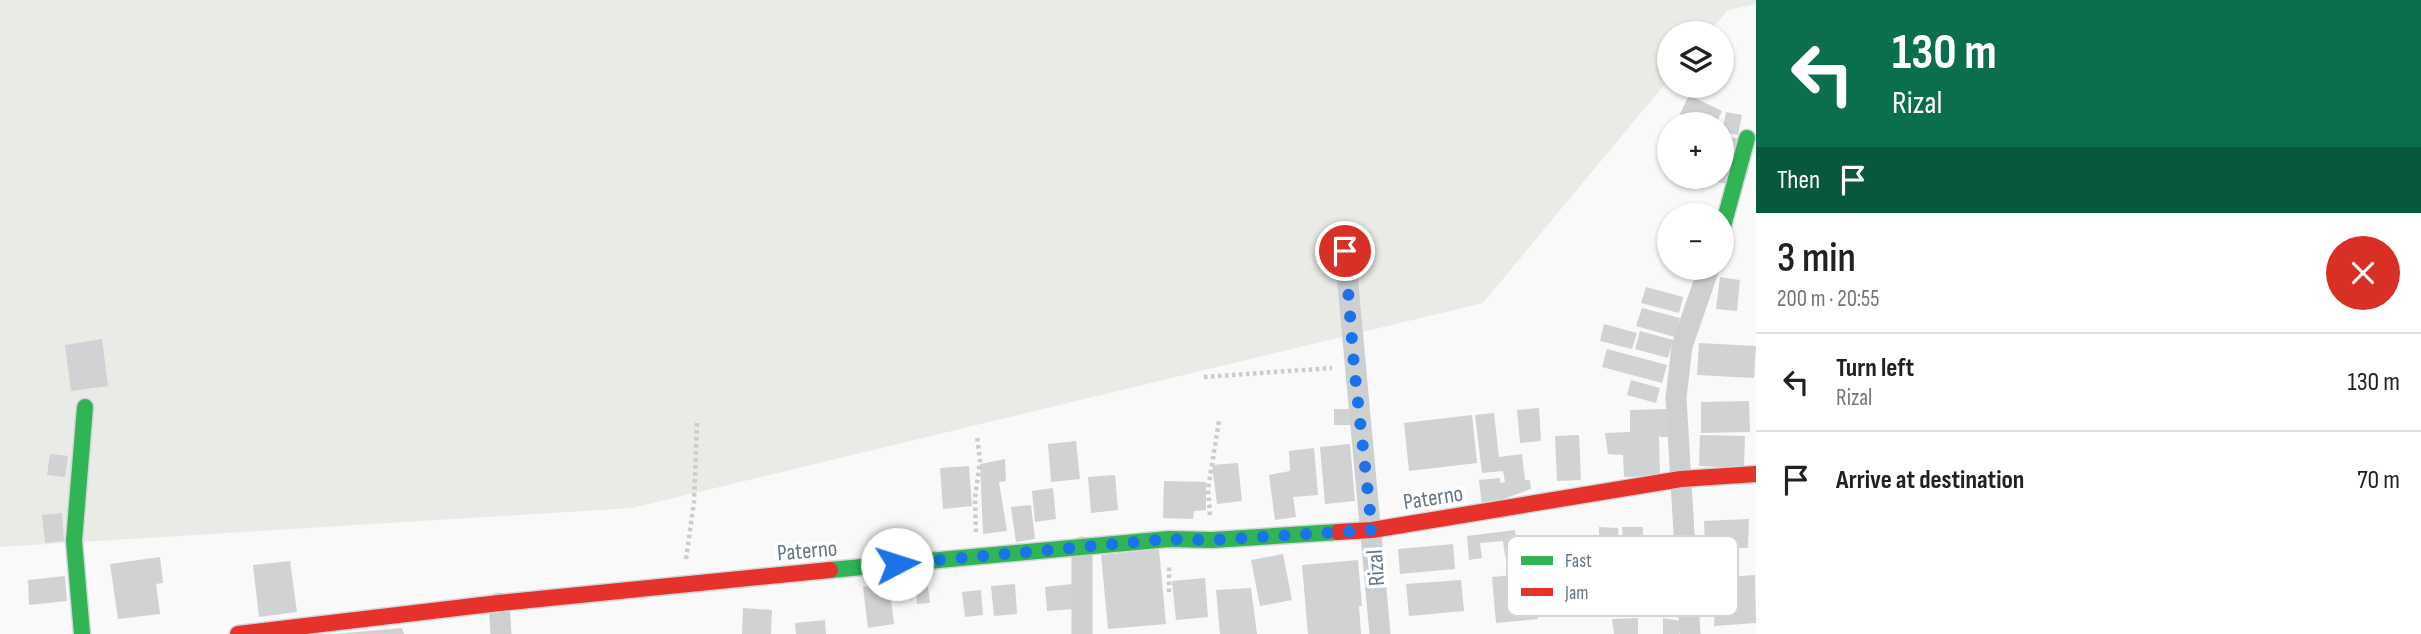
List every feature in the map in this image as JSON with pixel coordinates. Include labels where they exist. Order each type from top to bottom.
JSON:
[{"type":"street","points":[[1729,203],[1746,138]]},
{"type":"street","name":"Rizal","points":[[1345,251],[1380,634]]},
{"type":"street","points":[[1684,536],[1676,398],[1682,345],[1705,280]]},
{"type":"street","points":[[82,634],[74,541],[85,408]]},
{"type":"street","name":"Paterno","points":[[238,634],[682,584],[1169,539],[1212,540],[1372,530],[1681,479],[1756,474]]},
{"type":"street","points":[[1082,547],[1082,634]]},
{"type":"street","points":[[499,603],[501,634]]},
{"type":"street","points":[[1689,616],[1690,634]]},
{"type":"path","points":[[1204,377],[1354,366]]},
{"type":"path","points":[[1212,540],[1208,489],[1219,421]]},
{"type":"path","points":[[682,584],[694,502],[697,423]]},
{"type":"path","points":[[976,436],[979,460],[975,498],[977,557]]},
{"type":"shaded area","points":[[0,0],[1756,0],[1756,4],[1728,10],[1718,21],[1657,21],[1657,93],[1483,303],[632,508],[0,547]]},
{"type":"building","points":[[1688,98],[1695,98],[1722,111],[1722,112],[1681,112]]},
{"type":"building","points":[[1734,114],[1742,115],[1738,135],[1734,134]]},
{"type":"building","points":[[1734,138],[1741,140],[1737,151],[1734,150]]},
{"type":"building","points":[[1720,280],[1740,280],[1737,311],[1716,309]]},
{"type":"building","points":[[1646,287],[1683,297],[1679,313],[1641,303]]},
{"type":"building","points":[[1642,308],[1680,318],[1675,337],[1636,326]]},
{"type":"building","points":[[1604,324],[1637,333],[1632,349],[1600,341]]},
{"type":"building","points":[[1640,331],[1673,340],[1668,358],[1635,349]]},
{"type":"building","points":[[102,339],[108,386],[71,391],[65,345]]},
{"type":"building","points":[[1699,343],[1756,346],[1754,378],[1697,375]]},
{"type":"building","points":[[1607,349],[1667,365],[1662,383],[1602,367]]},
{"type":"building","points":[[1631,380],[1660,388],[1656,403],[1627,395]]},
{"type":"building","points":[[1749,401],[1750,432],[1701,433],[1701,402]]},
{"type":"building","points":[[1539,408],[1541,441],[1520,443],[1517,410]]},
{"type":"building","points":[[1334,409],[1353,409],[1353,425],[1334,425]]},
{"type":"building","points":[[1669,409],[1670,437],[1659,437],[1660,476],[1624,477],[1623,455],[1608,454],[1605,433],[1630,432],[1630,410]]},
{"type":"building","points":[[1494,413],[1499,457],[1522,454],[1525,480],[1530,480],[1531,489],[1482,507],[1479,480],[1500,478],[1500,483],[1505,482],[1503,471],[1482,473],[1475,415]]},
{"type":"building","points":[[1472,415],[1477,463],[1409,471],[1404,423]]},
{"type":"building","points":[[1579,435],[1581,480],[1557,481],[1555,436]]},
{"type":"building","points":[[1700,435],[1745,436],[1744,468],[1699,466]]},
{"type":"building","points":[[1076,441],[1080,479],[1051,482],[1048,444]]},
{"type":"building","points":[[1350,444],[1355,501],[1325,504],[1320,447]]},
{"type":"building","points":[[1314,448],[1318,495],[1293,497],[1296,517],[1275,520],[1269,475],[1290,471],[1289,451]]},
{"type":"building","points":[[50,454],[68,456],[65,477],[47,475]]},
{"type":"building","points":[[1005,459],[1006,481],[999,482],[1007,531],[983,534],[980,464]]},
{"type":"building","points":[[1238,463],[1242,501],[1217,504],[1212,465]]},
{"type":"building","points":[[969,466],[972,506],[943,509],[940,468]]},
{"type":"building","points":[[1115,475],[1118,510],[1091,513],[1088,477]]},
{"type":"building","points":[[1164,481],[1206,482],[1206,510],[1194,511],[1193,519],[1163,518]]},
{"type":"building","points":[[1053,488],[1056,519],[1035,522],[1032,491]]},
{"type":"building","points":[[1031,505],[1035,539],[1016,542],[1011,507]]},
{"type":"building","points":[[62,513],[64,541],[45,543],[42,515]]},
{"type":"building","points":[[1749,519],[1748,548],[1738,548],[1738,536],[1705,536],[1704,521]]},
{"type":"building","points":[[1599,527],[1618,528],[1618,536],[1599,536]]},
{"type":"building","points":[[1622,527],[1643,527],[1643,536],[1623,536]]},
{"type":"building","points":[[1515,530],[1516,536],[1507,536],[1507,556],[1503,541],[1480,543],[1482,558],[1469,560],[1467,536]]},
{"type":"building","points":[[1453,544],[1455,569],[1400,574],[1398,549]]},
{"type":"building","points":[[1159,549],[1166,624],[1108,629],[1101,555]]},
{"type":"building","points":[[1283,554],[1292,600],[1260,606],[1251,560]]},
{"type":"building","points":[[160,557],[163,583],[156,584],[160,614],[118,619],[110,564]]},
{"type":"building","points":[[1358,560],[1362,606],[1359,606],[1361,634],[1308,634],[1302,565]]},
{"type":"building","points":[[290,561],[297,612],[259,617],[253,565]]},
{"type":"building","points":[[1755,575],[1756,623],[1714,626],[1714,616],[1738,616],[1738,576]]},
{"type":"building","points":[[65,576],[67,601],[29,605],[28,580]]},
{"type":"building","points":[[1507,576],[1507,616],[1538,616],[1538,619],[1496,623],[1492,577]]},
{"type":"building","points":[[1205,578],[1208,617],[1176,620],[1172,581]]},
{"type":"building","points":[[1461,580],[1464,611],[1409,616],[1406,584]]},
{"type":"building","points":[[889,583],[894,624],[868,628],[863,587]]},
{"type":"building","points":[[1015,584],[1017,614],[994,616],[991,586]]},
{"type":"building","points":[[1072,584],[1075,609],[1047,611],[1045,587]]},
{"type":"building","points":[[928,587],[930,603],[917,604],[916,588]]},
{"type":"building","points":[[1251,588],[1257,634],[1220,634],[1216,590]]},
{"type":"building","points":[[981,590],[983,615],[965,617],[962,592]]},
{"type":"building","points":[[743,608],[772,610],[771,634],[742,634]]},
{"type":"building","points":[[1638,618],[1638,634],[1614,634],[1612,619]]},
{"type":"building","points":[[1663,618],[1680,621],[1679,634],[1663,634]]},
{"type":"building","points":[[825,620],[826,634],[796,634],[795,623]]},
{"type":"building","points":[[402,628],[404,634],[335,634]]},
{"type":"traffic: fast","points":[[1729,203],[1747,138]]},
{"type":"traffic: fast","points":[[82,634],[74,541],[85,407]]},
{"type":"traffic: fast","points":[[830,570],[1169,539],[1212,540],[1338,532]]},
{"type":"traffic: jam","points":[[1338,532],[1372,530],[1681,479],[1756,474]]},
{"type":"traffic: jam","points":[[238,634],[499,603],[830,570]]},
{"type":"route","points":[[897,564],[1169,539],[1212,540],[1372,530],[1354,366],[1345,251]]}]
